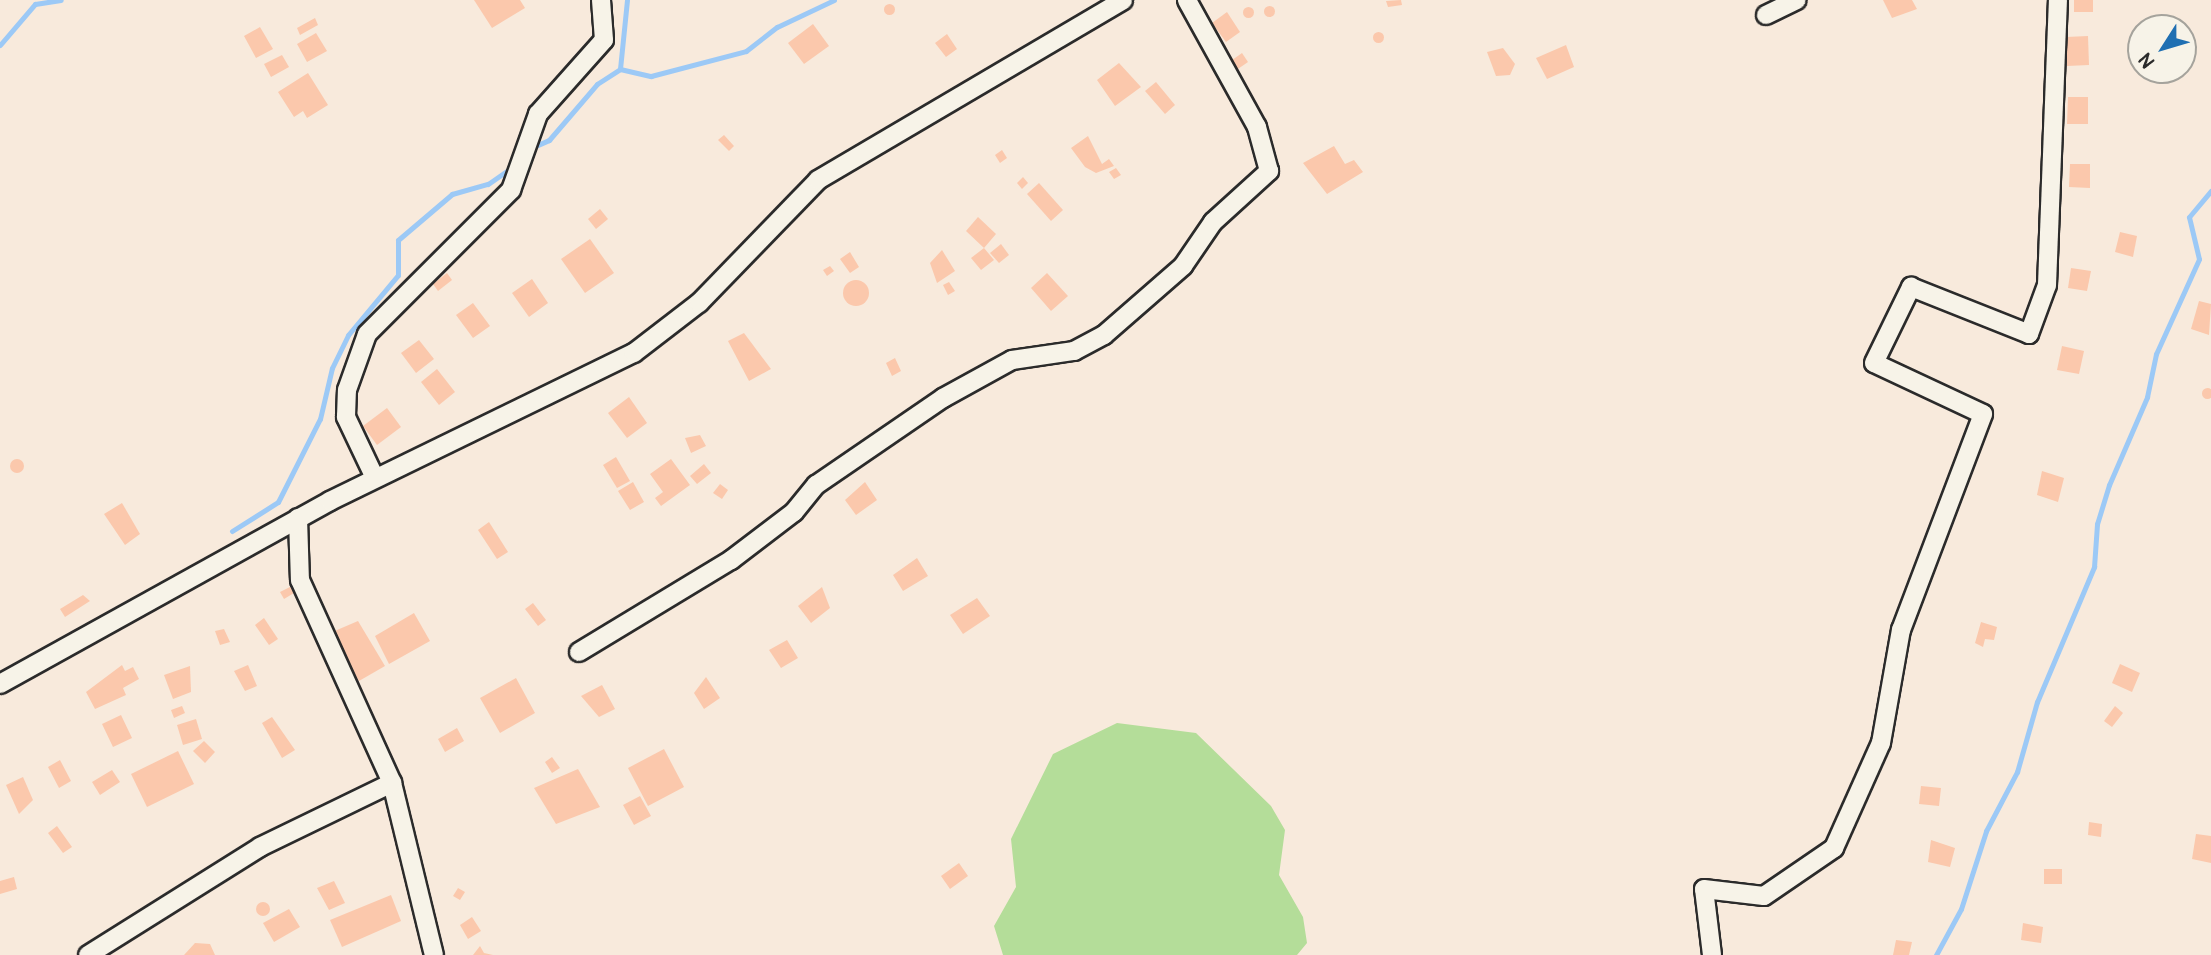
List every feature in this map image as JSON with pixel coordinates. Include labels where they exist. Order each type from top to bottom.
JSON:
[{"type":"street","points":[[375,478],[346,417],[347,390],[367,334],[511,190],[538,114],[604,40],[601,0]]},
{"type":"street","points":[[0,684],[298,518],[634,353],[699,303],[818,180],[1123,0]]},
{"type":"street","points":[[579,652],[731,560],[794,512],[816,485],[943,398],[1012,360],[1074,351],[1104,335],[1183,266],[1213,222],[1269,172],[1257,127],[1186,0]]},
{"type":"street","points":[[1766,15],[1797,0]]},
{"type":"street","points":[[1713,955],[1704,889],[1764,896],[1834,848],[1881,743],[1901,629],[1983,414],[1874,363],[1911,287],[2029,334],[2047,285],[2058,0]]},
{"type":"street","points":[[298,518],[300,580],[392,783],[434,955]]},
{"type":"street","points":[[88,955],[260,847],[392,783]]},
{"type":"green space","points":[[1117,723],[1196,733],[1271,806],[1285,830],[1279,875],[1303,917],[1307,943],[1297,955],[1003,955],[994,926],[1016,887],[1011,839],[1053,754]]},
{"type":"building","points":[[474,0],[520,0],[525,8],[492,28]]},
{"type":"building","points":[[1401,0],[1402,5],[1388,7],[1386,1]]},
{"type":"building","points":[[1883,0],[1912,0],[1917,9],[1892,18]]},
{"type":"building","points":[[2074,0],[2093,0],[2093,12],[2074,12]]},
{"type":"building","points":[[889,3],[895,9],[889,15],[883,9]]},
{"type":"building","points":[[1269,5],[1275,11],[1269,17],[1263,11]]},
{"type":"building","points":[[1248,6],[1254,12],[1248,18],[1242,12]]},
{"type":"building","points":[[1227,12],[1240,32],[1226,42],[1212,23]]},
{"type":"building","points":[[315,18],[318,25],[300,35],[297,28]]},
{"type":"building","points":[[813,24],[829,46],[804,64],[788,43]]},
{"type":"building","points":[[260,27],[273,49],[256,58],[244,36]]},
{"type":"building","points":[[1378,31],[1384,37],[1378,43],[1372,37]]},
{"type":"building","points":[[316,33],[327,51],[307,62],[297,44]]},
{"type":"building","points":[[947,34],[957,49],[946,57],[935,43]]},
{"type":"building","points":[[2088,36],[2089,65],[2067,66],[2066,37]]},
{"type":"building","points":[[1566,45],[1574,67],[1547,79],[1536,58]]},
{"type":"building","points":[[1503,48],[1515,64],[1510,75],[1496,76],[1487,52]]},
{"type":"building","points":[[1242,53],[1248,62],[1235,71],[1228,63]]},
{"type":"building","points":[[282,55],[289,67],[271,77],[264,64]]},
{"type":"building","points":[[1119,63],[1141,87],[1115,106],[1097,80]]},
{"type":"building","points":[[308,73],[328,105],[307,118],[303,111],[294,117],[278,92]]},
{"type":"building","points":[[1156,82],[1175,105],[1165,114],[1145,91]]},
{"type":"building","points":[[2068,97],[2088,97],[2088,124],[2067,124]]},
{"type":"building","points":[[724,135],[734,146],[729,151],[718,140]]},
{"type":"building","points":[[1088,136],[1102,164],[1109,159],[1114,166],[1096,173],[1085,167],[1071,148]]},
{"type":"building","points":[[1334,146],[1345,164],[1354,160],[1363,172],[1327,194],[1303,163]]},
{"type":"building","points":[[1002,150],[1007,158],[1000,163],[995,155]]},
{"type":"building","points":[[2070,164],[2090,164],[2090,188],[2069,187]]},
{"type":"building","points":[[1116,168],[1121,175],[1114,179],[1109,172]]},
{"type":"building","points":[[1023,177],[1028,183],[1022,189],[1017,183]]},
{"type":"building","points":[[1039,183],[1063,210],[1051,221],[1027,194]]},
{"type":"building","points":[[600,209],[608,219],[596,229],[588,219]]},
{"type":"building","points":[[978,217],[996,234],[984,248],[966,231]]},
{"type":"building","points":[[2120,232],[2137,236],[2133,257],[2115,252]]},
{"type":"building","points":[[590,239],[614,273],[585,293],[561,259]]},
{"type":"building","points":[[1001,244],[1009,255],[999,263],[990,253]]},
{"type":"building","points":[[984,248],[994,260],[981,270],[971,258]]},
{"type":"building","points":[[942,250],[955,271],[937,283],[930,263]]},
{"type":"building","points":[[850,252],[859,267],[850,273],[840,259]]},
{"type":"building","points":[[830,266],[834,271],[827,276],[823,270]]},
{"type":"building","points":[[2071,268],[2091,271],[2087,291],[2068,288]]},
{"type":"building","points":[[447,273],[452,280],[438,291],[433,284]]},
{"type":"building","points":[[1047,273],[1068,296],[1051,311],[1031,288]]},
{"type":"building","points":[[532,279],[548,303],[529,317],[512,293]]},
{"type":"building","points":[[856,280],[865,284],[869,293],[865,302],[856,306],[847,302],[843,293],[847,284]]},
{"type":"building","points":[[949,282],[955,291],[948,295],[943,285]]},
{"type":"building","points":[[2199,301],[2211,304],[2209,335],[2191,329]]},
{"type":"building","points":[[473,303],[490,326],[473,338],[456,315]]},
{"type":"building","points":[[744,333],[771,369],[749,381],[728,341]]},
{"type":"building","points":[[419,340],[434,359],[416,373],[401,353]]},
{"type":"building","points":[[2062,346],[2084,351],[2079,374],[2057,370]]},
{"type":"building","points":[[895,358],[901,371],[892,376],[886,363]]},
{"type":"building","points":[[437,369],[455,392],[439,405],[421,382]]},
{"type":"building","points":[[2207,388],[2211,389],[2211,397],[2207,398],[2203,397],[2202,393],[2203,389]]},
{"type":"building","points":[[629,397],[647,423],[627,438],[608,413]]},
{"type":"building","points":[[387,408],[401,427],[377,445],[363,426]]},
{"type":"building","points":[[700,435],[706,446],[691,453],[685,438]]},
{"type":"building","points":[[616,457],[630,481],[617,488],[603,465]]},
{"type":"building","points":[[17,459],[22,461],[22,471],[17,473],[12,471],[10,466],[12,461]]},
{"type":"building","points":[[671,459],[690,485],[661,506],[655,498],[663,492],[650,474]]},
{"type":"building","points":[[704,464],[711,473],[697,484],[690,476]]},
{"type":"building","points":[[2042,471],[2064,478],[2058,502],[2037,495]]},
{"type":"building","points":[[633,482],[644,502],[630,510],[618,491]]},
{"type":"building","points":[[865,482],[877,500],[856,515],[845,500]]},
{"type":"building","points":[[720,484],[728,490],[722,499],[713,493]]},
{"type":"building","points":[[122,503],[140,534],[125,545],[104,514]]},
{"type":"building","points":[[489,522],[508,552],[497,559],[478,530]]},
{"type":"building","points":[[917,558],[928,576],[903,591],[893,575]]},
{"type":"building","points":[[290,587],[294,593],[284,599],[280,592]]},
{"type":"building","points":[[822,587],[830,608],[811,623],[798,606]]},
{"type":"building","points":[[83,595],[90,601],[65,617],[60,609]]},
{"type":"building","points":[[977,598],[990,616],[963,634],[950,615]]},
{"type":"building","points":[[533,603],[546,620],[538,626],[525,609]]},
{"type":"building","points":[[414,613],[430,641],[389,664],[375,636]]},
{"type":"building","points":[[264,618],[278,639],[269,645],[255,625]]},
{"type":"building","points":[[358,621],[385,666],[359,681],[330,633]]},
{"type":"building","points":[[1981,622],[1997,627],[1994,640],[1985,639],[1983,647],[1975,643]]},
{"type":"building","points":[[224,629],[230,642],[220,645],[215,631]]},
{"type":"building","points":[[787,640],[798,658],[781,668],[769,650]]},
{"type":"building","points":[[2120,664],[2140,673],[2132,692],[2112,683]]},
{"type":"building","points":[[122,665],[125,671],[133,667],[139,679],[123,688],[126,695],[95,709],[86,692]]},
{"type":"building","points":[[248,665],[257,686],[245,691],[234,671]]},
{"type":"building","points":[[190,666],[191,692],[173,699],[164,675]]},
{"type":"building","points":[[706,677],[720,698],[704,709],[694,693]]},
{"type":"building","points":[[516,678],[535,713],[500,733],[480,698]]},
{"type":"building","points":[[602,685],[615,709],[599,717],[581,696]]},
{"type":"building","points":[[182,706],[185,713],[174,718],[171,710]]},
{"type":"building","points":[[2115,706],[2123,713],[2112,727],[2104,721]]},
{"type":"building","points":[[121,715],[132,738],[113,747],[102,724]]},
{"type":"building","points":[[272,717],[295,750],[282,758],[262,723]]},
{"type":"building","points":[[196,719],[202,739],[183,745],[177,725]]},
{"type":"building","points":[[457,728],[464,741],[445,752],[438,739]]},
{"type":"building","points":[[204,741],[215,752],[205,763],[193,751]]},
{"type":"building","points":[[664,749],[684,787],[648,806],[628,768]]},
{"type":"building","points":[[178,751],[194,784],[147,807],[131,774]]},
{"type":"building","points":[[552,757],[560,768],[552,773],[545,762]]},
{"type":"building","points":[[60,760],[71,781],[59,788],[48,767]]},
{"type":"building","points":[[578,769],[600,807],[556,824],[534,788]]},
{"type":"building","points":[[112,770],[120,782],[100,795],[92,782]]},
{"type":"building","points":[[23,777],[33,800],[19,814],[6,785]]},
{"type":"building","points":[[1921,786],[1941,788],[1939,806],[1919,804]]},
{"type":"building","points":[[640,796],[651,816],[634,825],[623,805]]},
{"type":"building","points":[[2089,822],[2102,824],[2101,837],[2088,835]]},
{"type":"building","points":[[57,826],[72,847],[63,853],[48,833]]},
{"type":"building","points":[[2196,834],[2211,836],[2211,863],[2192,859]]},
{"type":"building","points":[[1931,840],[1955,848],[1950,867],[1928,862]]},
{"type":"building","points":[[959,863],[968,876],[950,889],[941,876]]},
{"type":"building","points":[[2044,869],[2062,869],[2062,884],[2044,884]]},
{"type":"building","points":[[14,877],[17,889],[0,894],[0,881]]},
{"type":"building","points":[[334,881],[345,903],[329,910],[317,888]]},
{"type":"building","points":[[458,888],[465,892],[460,900],[453,896]]},
{"type":"building","points":[[391,895],[401,921],[342,947],[330,920]]},
{"type":"building","points":[[260,902],[266,902],[270,909],[266,916],[260,916],[256,912],[256,906]]},
{"type":"building","points":[[289,909],[300,927],[274,942],[263,923]]},
{"type":"building","points":[[472,917],[481,931],[468,939],[460,925]]},
{"type":"building","points":[[2023,923],[2043,927],[2041,943],[2021,940]]},
{"type":"building","points":[[1896,940],[1912,942],[1909,955],[1893,955]]},
{"type":"building","points":[[195,943],[210,944],[215,955],[184,955]]},
{"type":"building","points":[[480,946],[484,953],[493,955],[473,955]]},
{"type":"waterway","points":[[0,45],[35,4],[61,0]]},
{"type":"waterway","points":[[531,148],[549,140],[597,84],[620,69],[627,0]]},
{"type":"waterway","points":[[620,69],[651,76],[746,51],[777,27],[834,0]]},
{"type":"waterway","points":[[232,531],[278,502],[320,419],[332,368],[348,335],[398,275],[398,240],[452,194],[488,184],[512,167]]},
{"type":"waterway","points":[[1936,955],[1961,909],[1986,831],[2017,772],[2037,702],[2094,567],[2097,524],[2109,485],[2147,397],[2156,354],[2199,259],[2189,217],[2211,191]]}]
